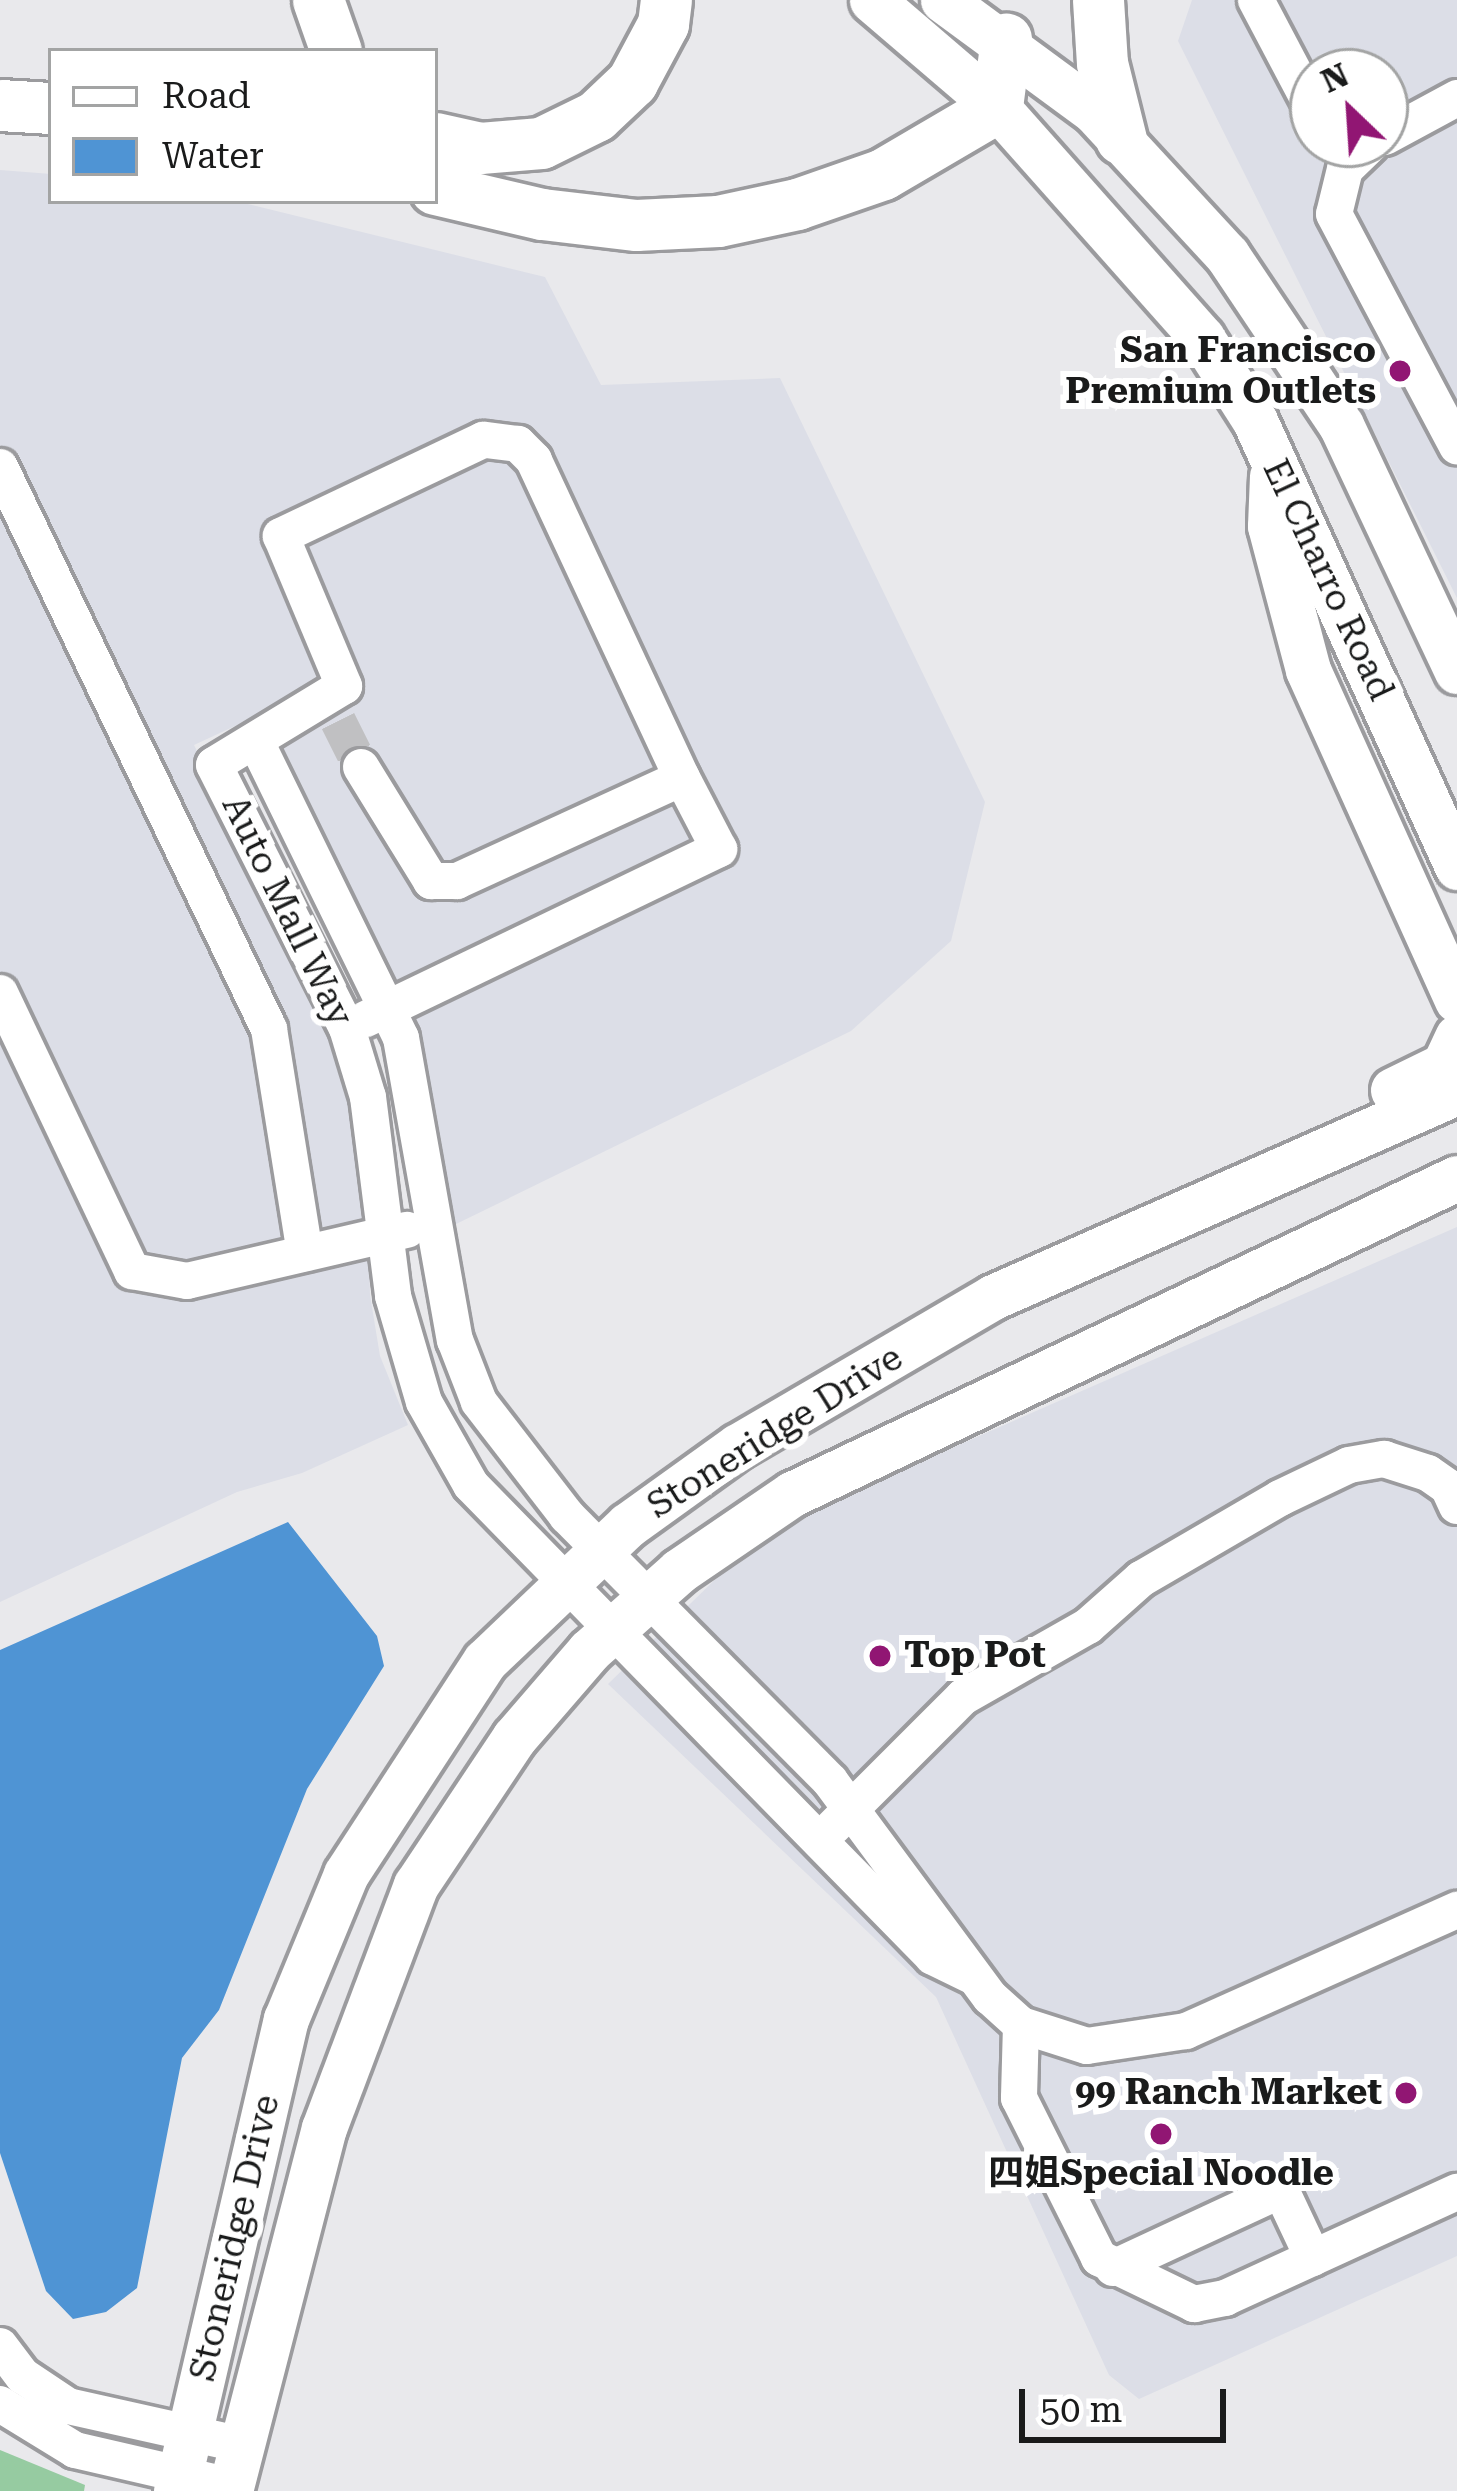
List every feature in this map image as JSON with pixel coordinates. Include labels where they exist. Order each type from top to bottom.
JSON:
[{"type":"highway","points":[[318,0],[335,48]]},
{"type":"highway","points":[[438,139],[480,148],[542,143],[596,116],[632,82],[663,25],[665,0]]},
{"type":"highway","points":[[1098,0],[1121,139]]},
{"type":"highway","points":[[438,190],[542,214],[635,224],[718,220],[883,174],[997,107],[1008,72],[1006,39]]},
{"type":"highway","points":[[0,105],[48,108]]},
{"type":"main road","name":"El Charro Road","points":[[872,0],[997,107],[1202,338],[1273,460],[1457,867]]},
{"type":"main road","points":[[943,0],[1006,39],[1121,139],[1227,255],[1341,425],[1457,670]]},
{"type":"main road","points":[[1273,460],[1270,526],[1308,670],[1457,1000]]},
{"type":"main road","points":[[1243,1184],[1340,1118],[1444,1064],[1457,1037]]},
{"type":"main road","name":"Stoneridge Drive","points":[[177,2484],[286,2019],[346,1874],[466,1686],[600,1551],[738,1446],[993,1298],[1457,1092]]},
{"type":"main road","name":"Stoneridge Drive","points":[[235,2474],[324,2128],[416,1885],[514,1738],[611,1631],[792,1494],[1457,1178]]},
{"type":"street","points":[[1256,0],[1289,63]]},
{"type":"street","points":[[1409,124],[1457,98]]},
{"type":"street","points":[[1345,168],[1334,214],[1457,446]]},
{"type":"street","points":[[257,744],[333,709],[344,686],[281,536],[483,440],[518,443],[534,460],[719,849],[347,1028]]},
{"type":"street","points":[[0,467],[269,1029],[305,1253]]},
{"type":"street","name":"Auto Mall Way","points":[[257,744],[387,1009],[409,1063],[455,1340],[479,1402],[600,1551],[850,1810],[953,1937],[970,1975],[933,1957],[471,1485],[424,1402],[393,1296],[368,1097],[347,1028],[214,765],[257,744]]},
{"type":"street","points":[[150,781],[214,765]]},
{"type":"street","points":[[362,767],[431,881],[457,880],[682,778]]},
{"type":"street","points":[[0,993],[132,1271],[187,1281],[386,1231],[435,1229]]},
{"type":"street","points":[[820,1842],[962,1697],[1088,1626],[1141,1579],[1280,1498],[1349,1465],[1384,1459],[1429,1473],[1457,1506]]},
{"type":"street","points":[[970,1975],[1021,2025],[1087,2045],[1186,2031],[1457,1910]]},
{"type":"street","points":[[1021,2025],[1019,2098],[1099,2258],[1194,2304],[1313,2258],[1457,2192]]},
{"type":"street","points":[[1113,2268],[1281,2190],[1313,2258]]},
{"type":"street","points":[[0,2346],[23,2377],[68,2406],[191,2431],[235,2474]]},
{"type":"street","points":[[0,2404],[75,2450],[177,2484],[235,2474]]},
{"type":"shaded area","name":"San Francisco Premium Outlets","points":[[1192,0],[1457,0],[1457,598],[1178,41]]},
{"type":"shaded area","points":[[0,170],[48,174],[48,204],[248,204],[545,277],[601,385],[780,378],[985,802],[951,941],[851,1031],[454,1225],[418,1038],[263,713],[194,745],[337,1039],[366,1160],[370,1295],[380,1356],[408,1425],[302,1473],[237,1492],[0,1602]]},
{"type":"shaded area","points":[[1457,1227],[1457,2256],[1139,2399],[1109,2375],[936,1997],[608,1684],[732,1563],[837,1498]]},
{"type":"green space","points":[[0,2450],[85,2485],[84,2491],[0,2491]]},
{"type":"water","points":[[288,1522],[377,1636],[384,1666],[307,1789],[219,2010],[182,2058],[137,2288],[106,2312],[73,2319],[46,2291],[0,2153],[0,1650]]},
{"type":"tunnel","points":[[338,721],[361,767]]},
{"type":"place","name":"San Francisco Premium Outlets","points":[[1400,371]]},
{"type":"place","name":"Top Pot","points":[[880,1656]]},
{"type":"place","name":"99 Ranch Market","points":[[1406,2093]]},
{"type":"place","name":"四姐Special Noodle","points":[[1161,2134]]}]
